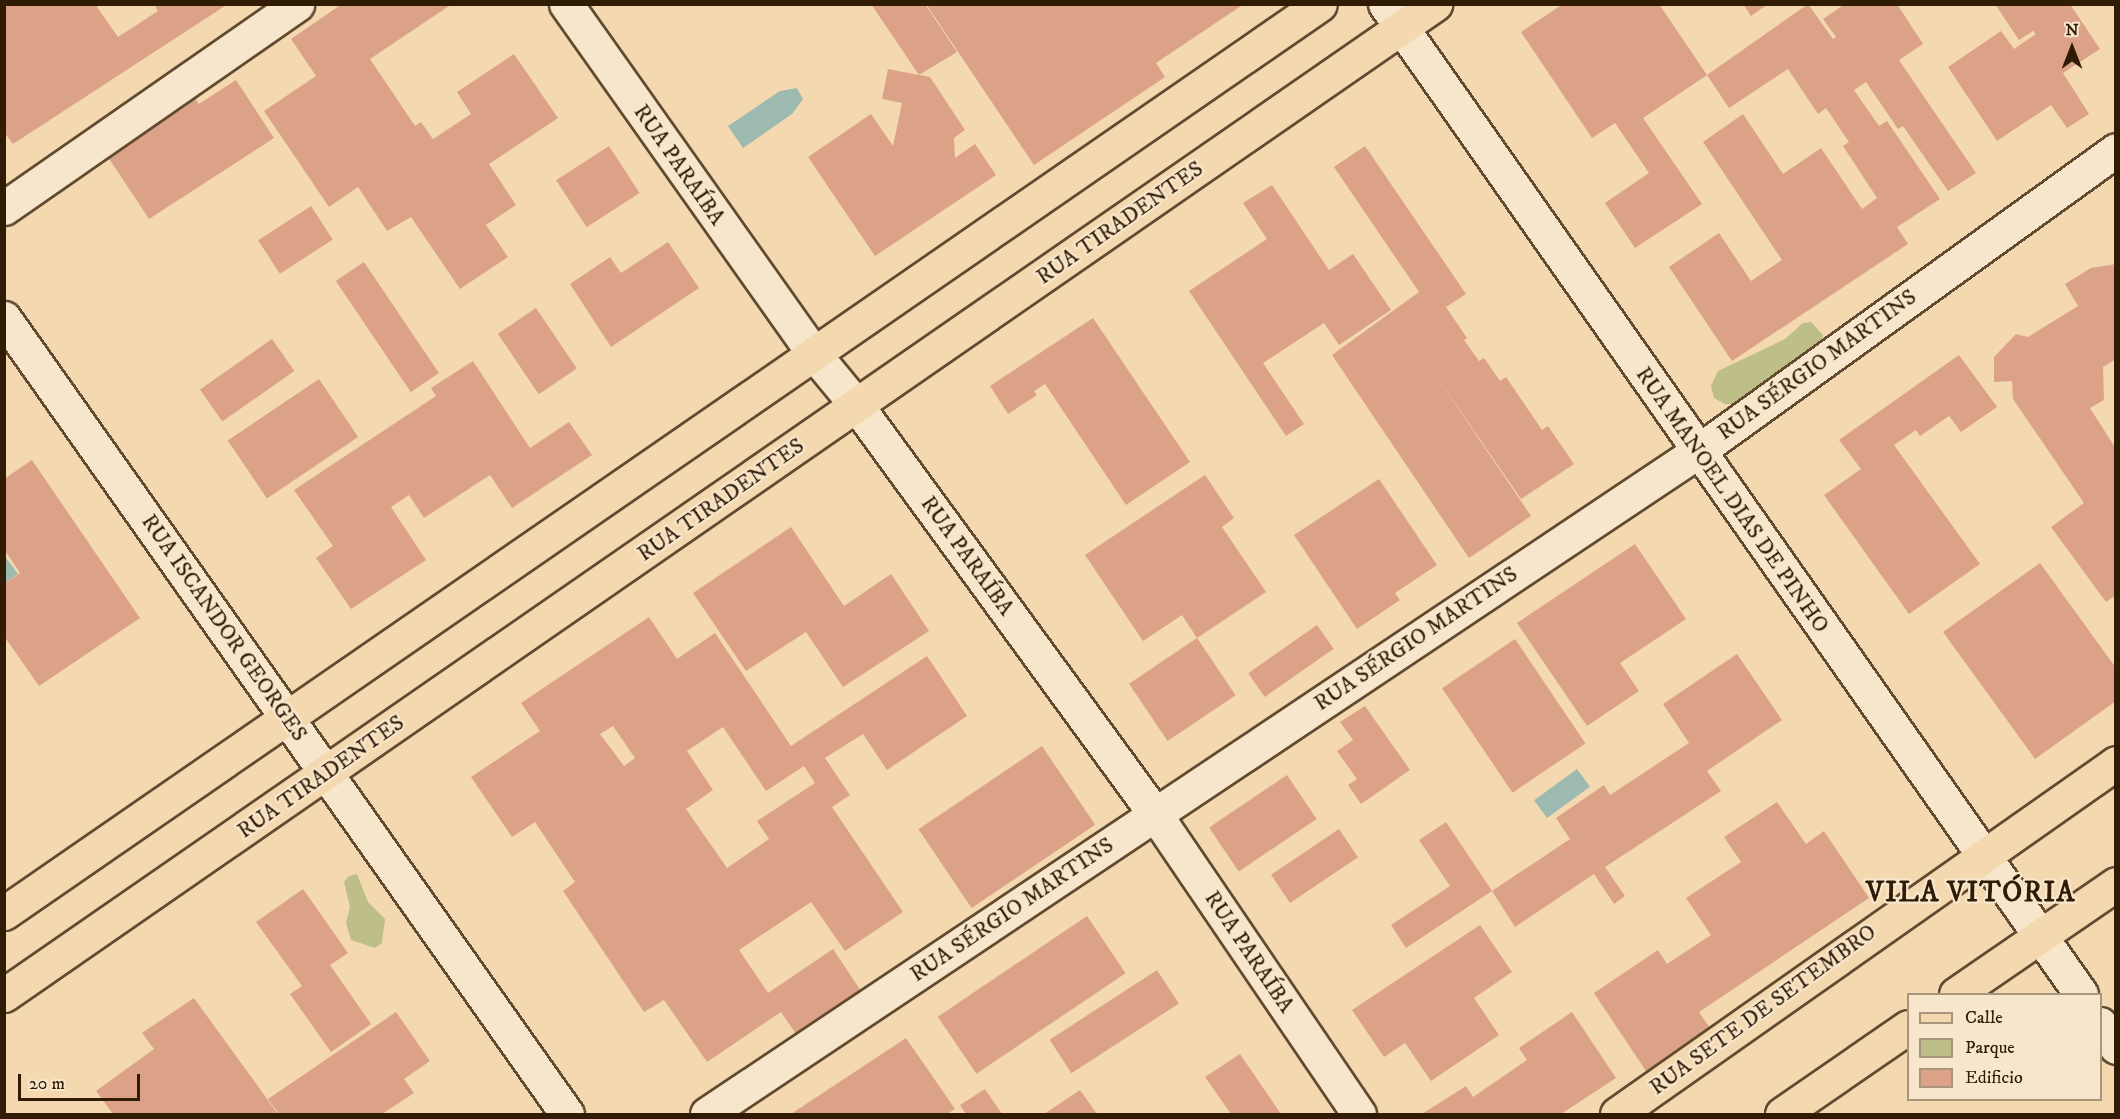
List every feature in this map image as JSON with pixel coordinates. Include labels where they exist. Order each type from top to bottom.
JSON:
[{"type":"main road","points":[[4,913],[1320,4]]},
{"type":"main road","name":"RUA TIRADENTES","points":[[4,994],[857,406],[1394,16],[1436,4]]},
{"type":"main road","name":"RUA SETE DE SETEMBRO","points":[[1617,1114],[1983,853],[2115,763]]},
{"type":"main road","points":[[1957,993],[2115,884]]},
{"type":"main road","points":[[1782,1114],[1907,1028]]},
{"type":"street","points":[[4,208],[297,4]]},
{"type":"street","name":"RUA PARAÍBA","points":[[566,4],[814,354],[857,406],[1155,814],[1359,1114]]},
{"type":"street","name":"RUA MANOEL DIAS DE PINHO","points":[[1394,16],[1697,452],[2042,934],[2080,993]]},
{"type":"street","name":"RUA SÉRGIO MARTINS","points":[[707,1114],[1697,452],[2115,150]]},
{"type":"street","name":"RUA ISCANDOR GEORGES","points":[[4,318],[567,1114]]},
{"type":"street","points":[[2102,1027],[2115,1047]]},
{"type":"green space","points":[[1811,322],[1823,335],[1821,348],[1774,376],[1747,404],[1725,404],[1714,398],[1711,386],[1718,371],[1785,339],[1803,323]]},
{"type":"green space","points":[[357,874],[368,902],[385,919],[382,943],[375,948],[351,940],[346,923],[350,907],[344,882],[349,876]]},
{"type":"water","points":[[797,88],[803,99],[792,114],[743,148],[728,126],[780,91]]},
{"type":"water","points":[[4,555],[18,574],[5,583],[4,583]]},
{"type":"water","points":[[1577,769],[1590,787],[1547,818],[1534,800]]},
{"type":"building","points":[[4,4],[100,4],[97,7],[118,37],[158,11],[154,4],[228,4],[13,144],[4,132]]},
{"type":"building","points":[[342,4],[452,4],[370,59],[415,126],[421,122],[433,139],[471,114],[457,92],[514,54],[558,118],[489,164],[516,205],[486,225],[508,257],[460,289],[411,217],[387,231],[358,187],[329,207],[264,111],[316,76],[291,39]]},
{"type":"building","points":[[871,4],[925,4],[957,52],[919,75]]},
{"type":"building","points":[[926,4],[1244,4],[1156,63],[1165,77],[1034,165]]},
{"type":"building","points":[[1563,4],[1659,4],[1707,75],[1643,118],[1702,204],[1635,248],[1605,203],[1649,173],[1615,123],[1592,138],[1521,32]]},
{"type":"building","points":[[1743,4],[1768,4],[1751,16]]},
{"type":"building","points":[[1808,4],[1833,39],[1836,37],[1823,19],[1845,4],[1897,4],[1923,44],[1899,60],[1976,173],[1948,191],[1903,126],[1898,129],[1866,82],[1854,90],[1879,126],[1887,121],[1940,199],[1897,227],[1908,244],[1732,361],[1669,267],[1719,233],[1751,281],[1782,260],[1703,142],[1743,114],[1783,174],[1821,148],[1862,209],[1877,198],[1843,146],[1849,142],[1826,108],[1818,114],[1788,69],[1729,108],[1707,75]]},
{"type":"building","points":[[1995,4],[2070,4],[2100,49],[2063,73],[2089,114],[2067,128],[2051,105],[1997,141],[1948,67],[2001,31],[2014,49],[2036,34],[2033,31],[2019,40]]},
{"type":"building","points":[[888,69],[930,77],[965,130],[954,138],[955,158],[975,144],[996,175],[875,256],[808,157],[871,114],[893,146],[902,103],[882,99]]},
{"type":"building","points":[[236,80],[274,138],[149,219],[106,154],[194,97],[199,104]]},
{"type":"building","points":[[609,146],[639,193],[587,227],[556,180]]},
{"type":"building","points":[[1365,146],[1466,294],[1446,307],[1467,338],[1464,340],[1479,361],[1484,358],[1500,381],[1506,377],[1542,430],[1548,426],[1574,464],[1521,499],[1428,364],[1531,516],[1469,558],[1332,355],[1419,292],[1334,167]]},
{"type":"building","points":[[1272,185],[1329,270],[1353,254],[1391,310],[1339,345],[1324,323],[1263,363],[1304,424],[1286,436],[1189,291],[1267,239],[1243,203]]},
{"type":"building","points":[[311,206],[333,240],[280,274],[258,240]]},
{"type":"building","points":[[668,242],[699,288],[611,347],[570,284],[610,257],[621,273]]},
{"type":"building","points":[[364,262],[439,373],[411,392],[336,281]]},
{"type":"building","points":[[2116,264],[2116,359],[2103,367],[2104,400],[2090,408],[2116,449],[2116,595],[2106,602],[2051,527],[2084,503],[2013,399],[2012,381],[1994,382],[1994,357],[2016,334],[2028,337],[2078,306],[2065,284],[2091,268]]},
{"type":"building","points":[[536,308],[577,369],[539,394],[498,334]]},
{"type":"building","points":[[1093,318],[1190,462],[1126,505],[1045,384],[1034,391],[1037,395],[1008,414],[990,386]]},
{"type":"building","points":[[272,339],[294,371],[222,421],[200,389]]},
{"type":"building","points":[[1959,355],[1997,407],[1961,432],[1949,416],[1920,436],[1916,430],[1894,445],[1980,564],[1909,614],[1824,495],[1861,469],[1839,440]]},
{"type":"building","points":[[473,361],[530,448],[569,422],[592,455],[512,508],[490,475],[424,518],[409,495],[391,507],[426,560],[351,609],[316,558],[333,546],[294,490],[436,396],[431,388]]},
{"type":"building","points":[[319,379],[358,437],[267,499],[228,441]]},
{"type":"building","points":[[32,460],[140,618],[39,686],[4,636],[4,584],[20,573],[4,549],[4,479]]},
{"type":"building","points":[[1205,475],[1234,518],[1222,527],[1266,592],[1197,638],[1182,615],[1143,641],[1085,555]]},
{"type":"building","points":[[1379,479],[1437,565],[1395,593],[1400,600],[1357,629],[1294,535]]},
{"type":"building","points":[[791,527],[844,606],[891,574],[929,631],[843,687],[806,632],[746,671],[693,593]]},
{"type":"building","points":[[1635,544],[1686,619],[1620,663],[1639,691],[1587,726],[1517,623]]},
{"type":"building","points":[[2040,563],[2116,668],[2116,701],[2035,759],[1943,632]]},
{"type":"building","points":[[649,617],[677,659],[715,633],[791,746],[927,656],[967,716],[887,770],[863,734],[825,758],[850,795],[832,807],[903,912],[845,951],[811,902],[739,950],[768,993],[833,949],[861,991],[796,1034],[781,1012],[707,1062],[664,1000],[644,1012],[563,891],[575,882],[535,822],[512,837],[471,777],[540,731],[521,703]],"holes":[[[613,726],[635,758],[624,766],[600,734]],[[723,727],[766,791],[804,766],[815,783],[757,821],[769,839],[727,868],[686,809],[713,790],[687,751]]]},
{"type":"building","points":[[1317,625],[1334,649],[1265,697],[1248,673]]},
{"type":"building","points":[[1197,638],[1236,695],[1168,741],[1129,684]]},
{"type":"building","points":[[1515,639],[1585,743],[1513,793],[1442,688]]},
{"type":"building","points":[[1737,654],[1782,720],[1707,771],[1721,791],[1605,867],[1625,896],[1614,904],[1594,874],[1515,927],[1492,891],[1570,839],[1556,818],[1604,785],[1610,795],[1689,743],[1663,704]]},
{"type":"building","points":[[1365,706],[1410,770],[1361,804],[1348,785],[1357,779],[1337,751],[1353,740],[1340,722]]},
{"type":"building","points":[[1042,746],[1095,825],[972,908],[918,829]]},
{"type":"building","points":[[1287,775],[1317,819],[1239,872],[1209,828]]},
{"type":"building","points":[[1777,802],[1806,844],[1824,831],[1869,898],[1699,1012],[1712,1031],[1648,1074],[1594,993],[1658,950],[1667,964],[1711,935],[1686,898],[1741,862],[1724,837]]},
{"type":"building","points":[[1446,822],[1492,891],[1406,948],[1391,925],[1450,886],[1419,840]]},
{"type":"building","points":[[1339,829],[1358,857],[1290,903],[1271,875]]},
{"type":"building","points":[[303,889],[348,953],[330,965],[371,1024],[331,1052],[290,994],[302,986],[256,922]]},
{"type":"building","points":[[1087,916],[1126,973],[976,1074],[938,1017]]},
{"type":"building","points":[[1480,925],[1512,972],[1474,998],[1499,1035],[1431,1081],[1405,1043],[1384,1057],[1352,1010]]},
{"type":"building","points":[[1157,970],[1179,1004],[1071,1073],[1050,1040]]},
{"type":"building","points":[[194,998],[278,1114],[113,1114],[96,1091],[154,1049],[142,1033]]},
{"type":"building","points":[[396,1012],[430,1061],[404,1079],[414,1093],[382,1114],[279,1114],[268,1099]]},
{"type":"building","points":[[1572,1012],[1616,1078],[1561,1114],[1422,1114],[1466,1086],[1473,1097],[1527,1060],[1519,1048]]},
{"type":"building","points":[[906,1038],[955,1109],[947,1114],[791,1114]]},
{"type":"building","points":[[1240,1054],[1281,1114],[1231,1114],[1205,1077]]},
{"type":"building","points":[[985,1089],[1002,1114],[966,1114],[960,1105]]},
{"type":"building","points":[[1080,1090],[1097,1114],[1044,1114]]},
{"type":"district","name":"VILA VITÓRIA","points":[[1971,893]]}]
